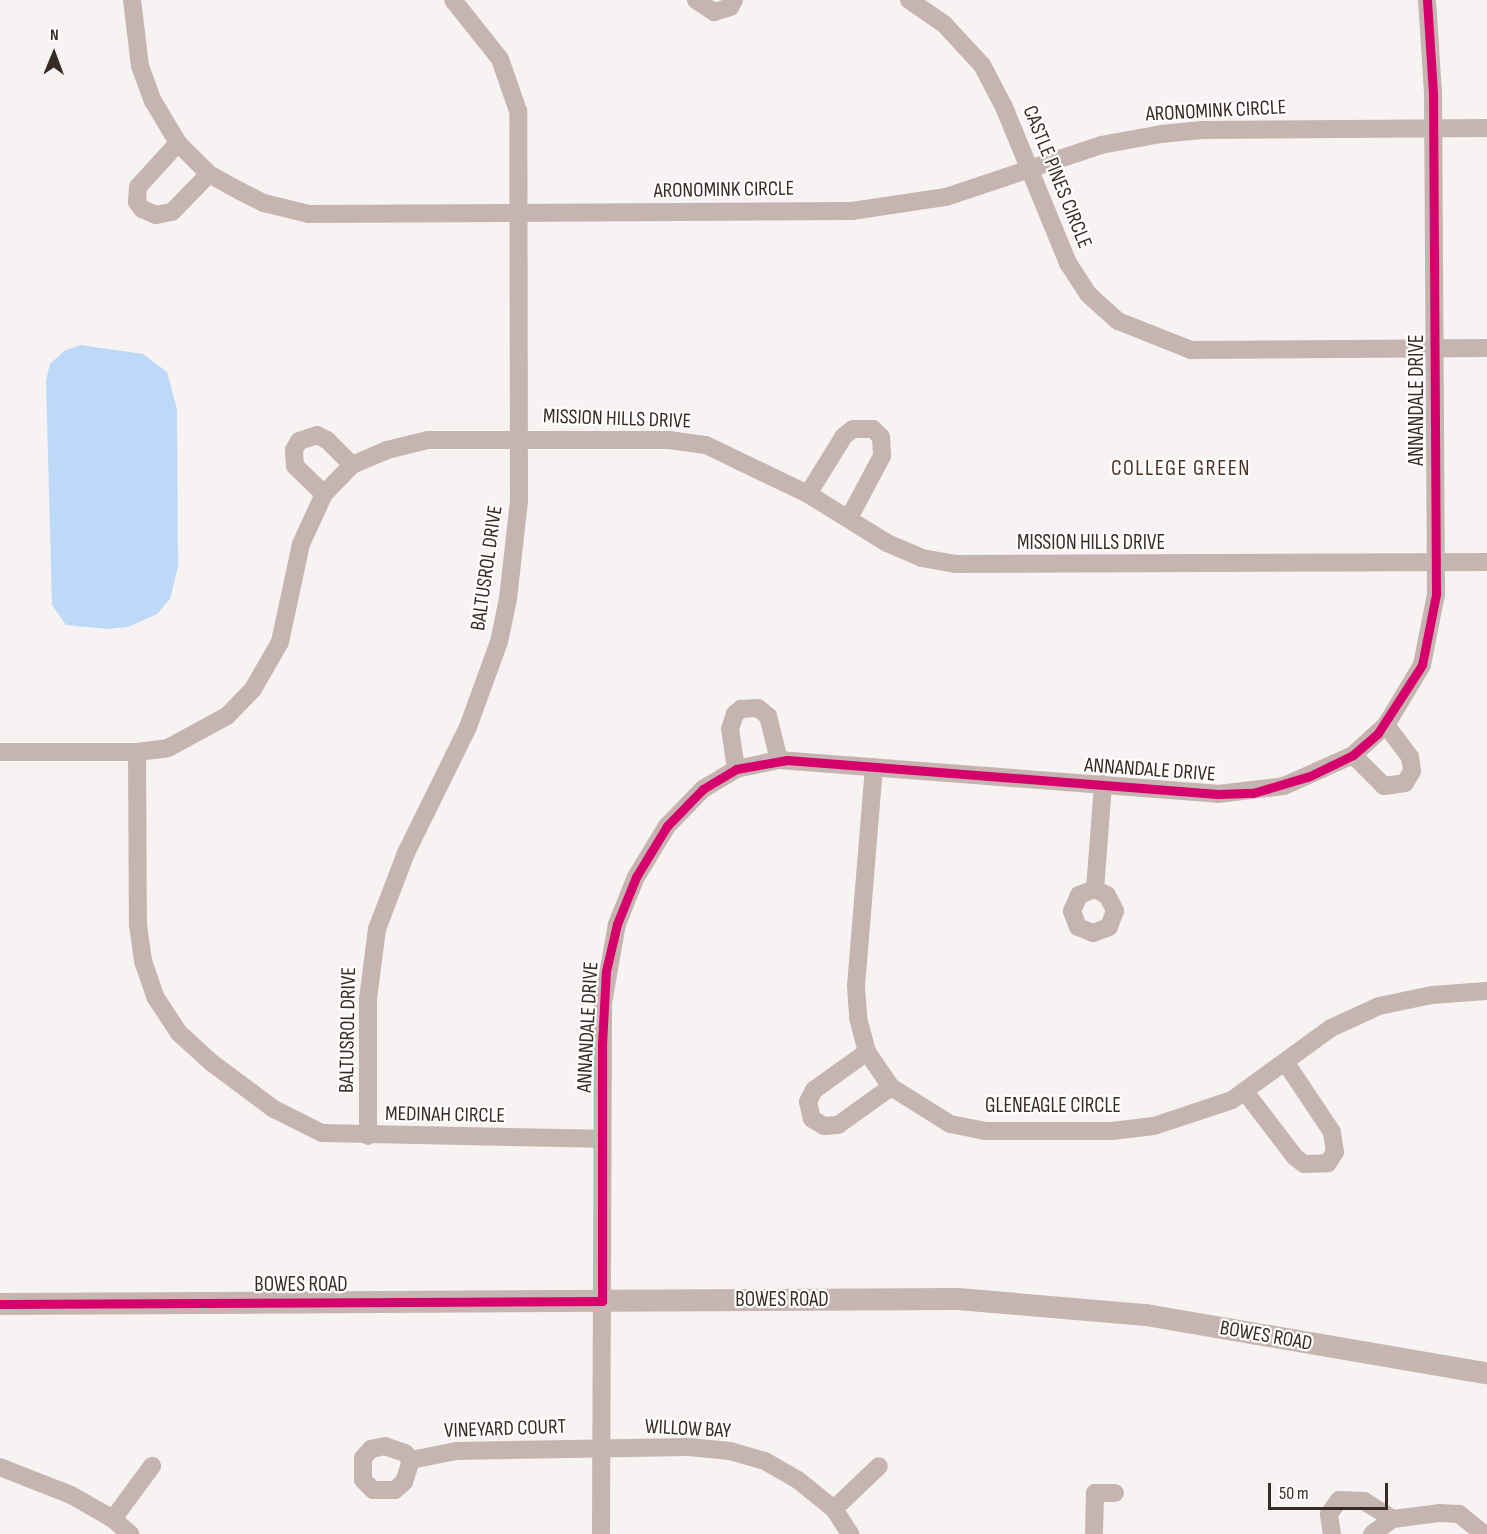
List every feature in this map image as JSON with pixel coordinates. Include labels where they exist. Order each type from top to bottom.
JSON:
[{"type":"main road","name":"BOWES ROAD","points":[[0,1304],[958,1299],[1146,1316],[1487,1373]]},
{"type":"street","name":"ARONOMINK CIRCLE","points":[[132,0],[140,66],[153,101],[178,144],[209,174],[264,203],[309,214],[521,214],[883,208],[978,188],[1029,168],[1126,140],[1202,130],[1487,128]]},
{"type":"street","name":"BALTUSROL DRIVE","points":[[368,1136],[368,999],[377,929],[406,854],[468,727],[499,642],[515,551],[522,439],[521,133],[516,97],[486,36],[453,0]]},
{"type":"street","points":[[696,0],[701,7],[714,12],[730,7],[734,0]]},
{"type":"street","name":"CASTLE PINES CIRCLE","points":[[909,0],[944,24],[982,65],[1004,107],[1059,245],[1089,295],[1118,321],[1152,338],[1191,350],[1233,352],[1487,348]]},
{"type":"street","name":"ANNANDALE DRIVE","points":[[601,1534],[603,1003],[617,924],[636,876],[667,826],[704,789],[736,769],[779,760],[1253,793],[1284,786],[1353,755],[1386,725],[1422,665],[1434,614],[1436,562],[1434,128],[1432,45],[1427,0]]},
{"type":"street","points":[[178,144],[138,187],[137,202],[142,209],[156,215],[172,212],[209,174]]},
{"type":"street","points":[[808,494],[844,436],[853,429],[873,429],[881,436],[882,456],[849,518]]},
{"type":"street","points":[[324,494],[295,466],[294,450],[299,441],[317,435],[327,440],[352,465]]},
{"type":"street","name":"MISSION HILLS DRIVE","points":[[0,752],[137,752],[168,748],[198,735],[227,716],[253,689],[280,642],[301,544],[324,494],[352,465],[387,450],[428,440],[669,440],[706,445],[808,494],[905,550],[956,564],[1487,562]]},
{"type":"street","points":[[736,769],[730,729],[731,720],[741,709],[758,708],[768,716],[779,760]]},
{"type":"street","points":[[1353,755],[1384,786],[1405,783],[1412,771],[1410,757],[1386,725]]},
{"type":"street","name":"MEDINAH CIRCLE","points":[[137,752],[138,925],[143,961],[156,998],[179,1033],[212,1063],[274,1109],[322,1132],[368,1136],[602,1139]]},
{"type":"street","name":"GLENEAGLE CIRCLE","points":[[874,767],[856,986],[867,1052],[891,1087],[950,1124],[986,1131],[1112,1131],[1154,1126],[1203,1112],[1246,1093],[1331,1028],[1379,1006],[1432,995],[1487,991]]},
{"type":"street","points":[[1095,889],[1103,784]]},
{"type":"street","points":[[867,1052],[814,1090],[808,1102],[813,1119],[824,1126],[838,1125],[891,1087]]},
{"type":"street","points":[[1246,1093],[1295,1157],[1304,1164],[1328,1163],[1335,1152],[1332,1132],[1286,1063]]},
{"type":"street","name":"VINEYARD COURT","points":[[411,1460],[456,1451],[601,1449]]},
{"type":"street","name":"WILLOW BAY","points":[[601,1449],[730,1451],[773,1466],[834,1509],[850,1534]]},
{"type":"street","points":[[113,1519],[152,1466]]},
{"type":"street","points":[[834,1509],[879,1466]]},
{"type":"street","points":[[0,1467],[71,1494],[113,1519],[130,1534]]},
{"type":"street","points":[[1094,1534],[1095,1493],[1115,1493]]},
{"type":"street","points":[[1332,1534],[1329,1514],[1339,1500],[1364,1501],[1393,1519]]},
{"type":"street","points":[[1372,1534],[1393,1519],[1416,1513],[1459,1514],[1484,1534]]},
{"type":"water","points":[[80,345],[143,354],[167,372],[177,409],[178,567],[170,599],[157,614],[128,627],[108,629],[66,625],[52,605],[46,380],[50,364],[64,351]]},
{"type":"cycle path","points":[[0,1304],[602,1301],[602,1044],[606,971],[617,924],[636,877],[667,826],[703,789],[736,769],[787,760],[1218,794],[1253,793],[1310,776],[1353,755],[1378,733],[1422,665],[1436,594],[1433,93],[1427,0]]},
{"type":"district","name":"COLLEGE GREEN","points":[[1181,469]]}]
